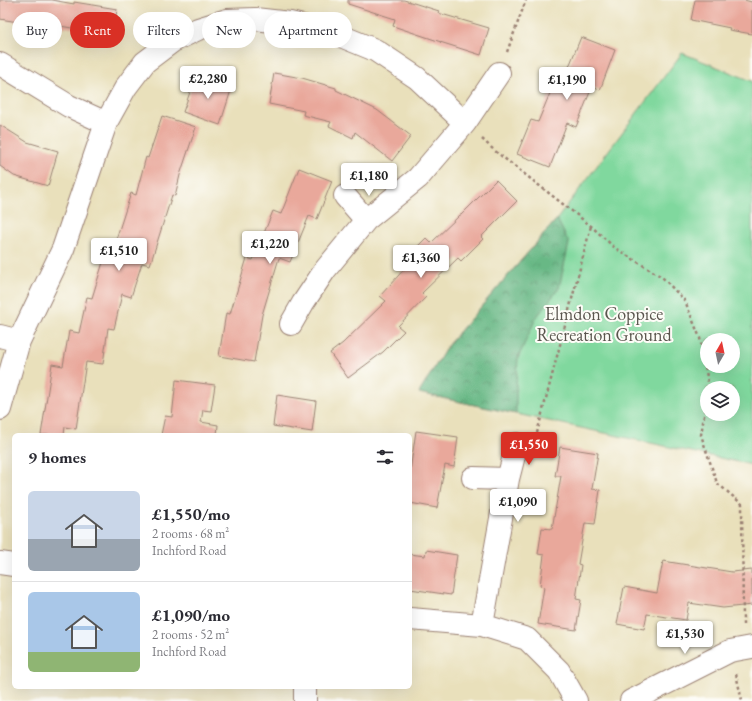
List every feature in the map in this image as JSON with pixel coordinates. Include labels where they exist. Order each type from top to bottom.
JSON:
[{"type":"street","points":[[0,409],[9,339],[63,250],[106,123],[126,87],[144,62],[173,41],[198,28],[227,20],[255,19],[290,23],[336,34],[375,50],[417,78],[465,123]]},
{"type":"street","points":[[0,64],[69,106],[106,123]]},
{"type":"street","points":[[291,324],[325,270],[366,220],[418,178],[465,123],[499,73]]},
{"type":"street","points":[[345,196],[366,220]]},
{"type":"street","points":[[482,625],[508,479],[517,444]]},
{"type":"street","points":[[473,478],[508,479]]},
{"type":"street","points":[[0,563],[12,565]]},
{"type":"street","points":[[412,619],[482,625],[527,639],[559,671],[576,701]]},
{"type":"street","points":[[631,701],[730,651],[748,648]]},
{"type":"street","points":[[305,689],[305,701]]},
{"type":"path","points":[[499,73],[526,0]]},
{"type":"path","points":[[465,123],[495,151],[591,226],[615,248],[662,277],[685,301],[700,338],[708,381]]},
{"type":"path","points":[[517,444],[537,434],[591,226]]},
{"type":"path","points":[[703,421],[701,435],[717,483],[742,504],[748,648]]},
{"type":"green space","name":"Elmdon Coppice Recreation Ground","points":[[682,53],[752,81],[752,465],[420,393],[448,345],[557,219]]},
{"type":"green space","points":[[557,219],[569,243],[559,288],[536,318],[518,358],[516,414],[419,393],[448,345]]},
{"type":"building","points":[[0,0],[52,0],[117,9],[117,12],[70,12],[70,28],[62,26],[62,12],[12,12],[12,21],[0,19]]},
{"type":"building","points":[[348,0],[404,0],[439,11],[438,13],[489,28],[481,55],[393,26],[395,19],[348,4]]},
{"type":"building","points":[[695,0],[744,0],[752,2],[752,34],[729,30],[730,28],[691,20]]},
{"type":"building","points":[[581,37],[615,50],[600,90],[592,87],[576,127],[567,123],[550,167],[517,154],[531,120],[538,122],[555,81],[562,84]]},
{"type":"building","points":[[274,73],[302,78],[336,88],[336,90],[377,110],[411,136],[392,161],[355,132],[353,138],[329,126],[331,122],[303,115],[304,111],[269,104]]},
{"type":"building","points":[[196,75],[232,87],[220,125],[183,112]]},
{"type":"building","points":[[162,116],[196,127],[180,175],[175,196],[172,195],[150,265],[142,263],[131,297],[122,294],[114,329],[108,328],[103,364],[86,362],[76,429],[65,427],[64,433],[41,433],[52,364],[63,366],[69,331],[79,333],[87,297],[92,298],[104,259],[109,261],[131,193],[136,195],[146,157],[148,158]]},
{"type":"building","points":[[0,125],[27,142],[58,151],[48,186],[14,176],[0,166]]},
{"type":"building","points":[[299,168],[332,181],[317,219],[309,216],[290,262],[279,258],[262,315],[254,362],[219,356],[226,313],[230,314],[247,258],[253,260],[273,211],[281,214]]},
{"type":"building","points":[[496,180],[517,201],[481,237],[483,239],[461,261],[458,258],[422,293],[426,297],[398,326],[404,331],[383,352],[348,378],[330,353],[343,343],[386,301],[380,296],[407,266],[403,261],[426,238],[431,243]]},
{"type":"building","points":[[176,380],[215,385],[211,411],[203,410],[201,422],[218,425],[217,433],[161,433],[165,416],[172,417]]},
{"type":"building","points":[[277,395],[316,401],[312,432],[273,426]]},
{"type":"building","points":[[416,431],[458,437],[454,467],[445,465],[437,508],[412,503],[412,458]]},
{"type":"building","points":[[560,447],[598,453],[592,489],[600,490],[595,524],[585,523],[578,564],[581,565],[576,599],[581,600],[576,630],[538,624],[544,587],[540,586],[544,555],[538,554],[542,528],[552,529],[561,476],[555,476]]},
{"type":"building","points":[[426,550],[457,555],[451,595],[412,589],[412,554],[425,556]]},
{"type":"building","points":[[663,561],[732,572],[752,570],[752,605],[723,608],[689,603],[686,620],[647,614],[644,629],[617,624],[624,587],[657,593]]}]
